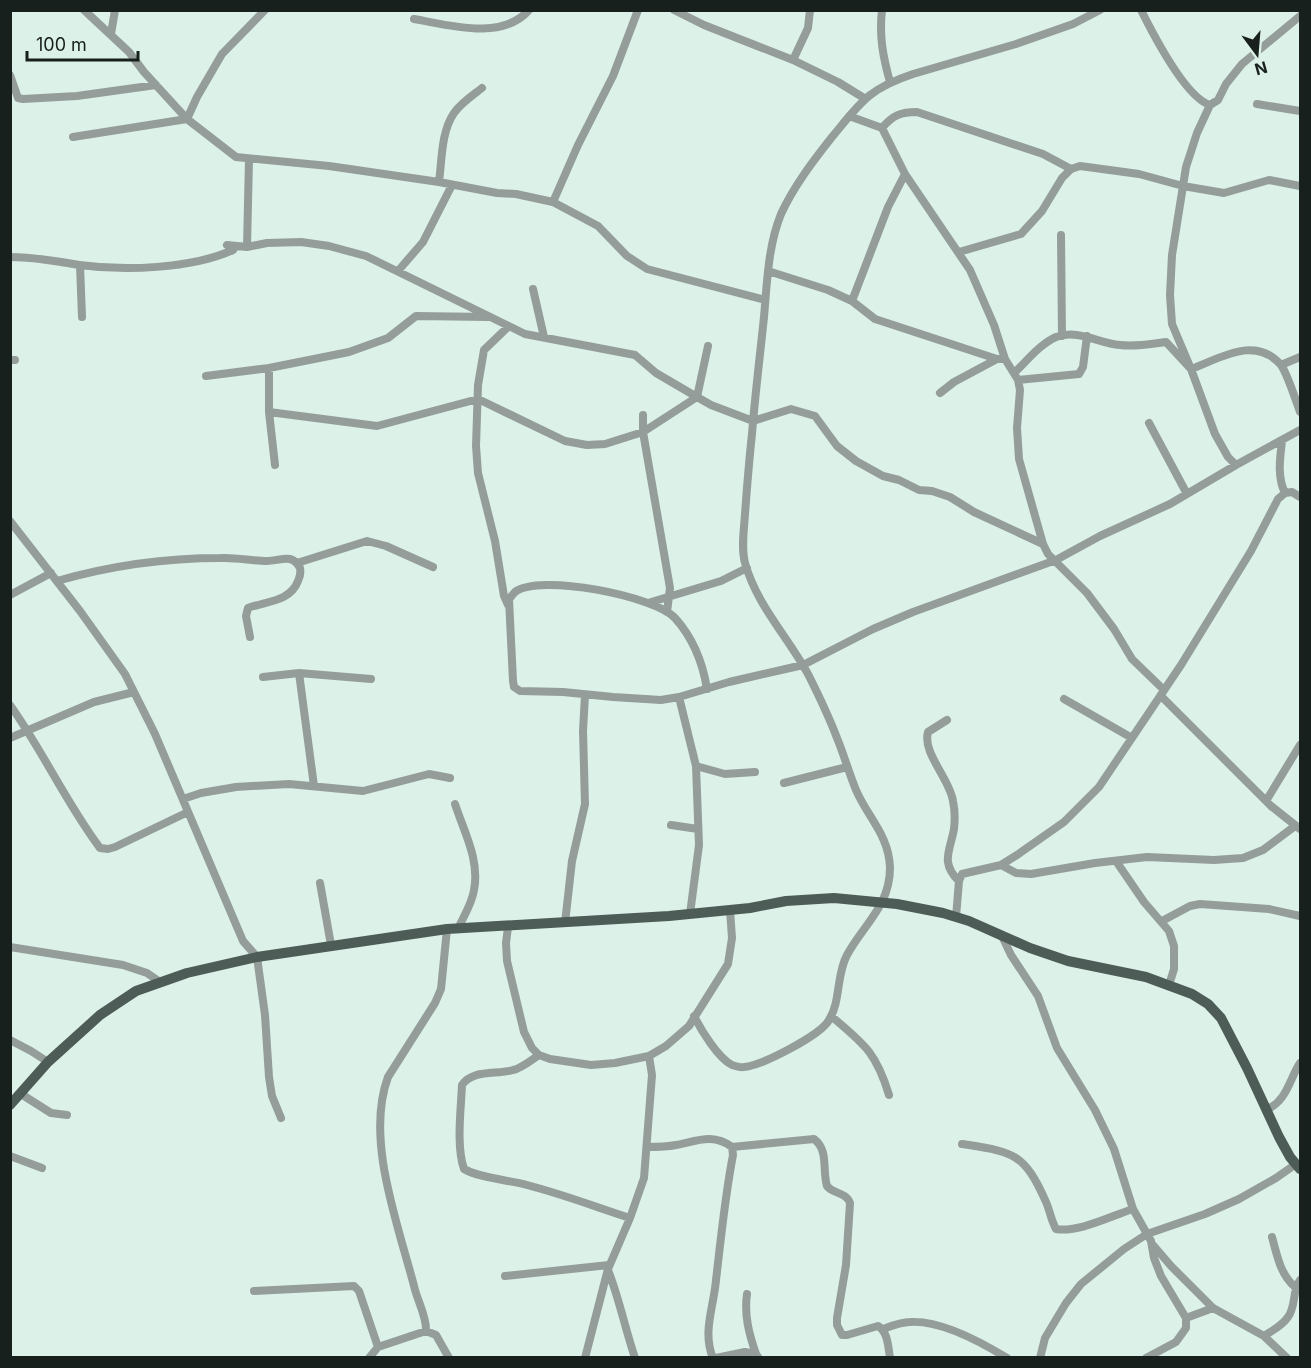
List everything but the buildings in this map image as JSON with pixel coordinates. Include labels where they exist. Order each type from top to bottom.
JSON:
[{"type":"main road","points":[[10,1105],[48,1062],[100,1015],[130,995],[187,973],[257,957],[452,929],[690,914],[815,899],[883,903],[956,917],[1068,961],[1146,977],[1192,994],[1208,1004],[1221,1018],[1279,1137],[1298,1166]]},
{"type":"street","points":[[84,10],[111,34],[187,119],[236,156],[329,166],[553,202],[598,226],[627,256],[647,269],[765,300]]},
{"type":"street","points":[[111,34],[115,10]]},
{"type":"street","points":[[187,119],[222,54],[265,10]]},
{"type":"street","points":[[414,19],[455,26],[487,28],[517,22],[529,10]]},
{"type":"street","points":[[553,202],[578,145],[613,76],[638,10]]},
{"type":"street","points":[[674,10],[712,29],[793,60],[838,82],[864,98]]},
{"type":"street","points":[[793,60],[808,28],[810,10]]},
{"type":"street","points":[[882,10],[880,31],[882,55],[890,82]]},
{"type":"street","points":[[694,1016],[708,1039],[728,1062],[745,1068],[802,1042],[820,1031],[831,1016],[841,967],[851,947],[883,903],[890,870],[887,848],[881,831],[857,792],[833,728],[803,665],[765,608],[744,560],[744,530],[753,421],[768,271],[772,242],[780,217],[793,190],[864,98],[890,82],[1016,44],[1073,24],[1100,10]]},
{"type":"street","points":[[1141,10],[1169,61],[1187,86],[1202,103],[1210,105]]},
{"type":"street","points":[[1236,465],[1225,452],[1215,434],[1172,324],[1170,294],[1172,255],[1186,167],[1210,105],[1218,100],[1226,84],[1242,64],[1300,16]]},
{"type":"street","points":[[10,75],[18,99],[77,96],[156,85]]},
{"type":"street","points":[[439,182],[448,126],[454,113],[482,88]]},
{"type":"street","points":[[1257,104],[1300,111]]},
{"type":"street","points":[[882,128],[888,120],[900,112],[917,112],[1043,154],[1071,169]]},
{"type":"street","points":[[849,116],[882,128],[905,174],[959,252],[983,299],[1001,359],[1016,377],[1020,390],[1017,429],[1019,459],[1043,544],[1048,554],[1087,593],[1114,629],[1132,659],[1162,693],[1266,801],[1298,827],[1263,850],[1243,858],[1214,860],[1147,857],[1031,874],[1016,873],[1001,865]]},
{"type":"street","points":[[73,137],[187,119]]},
{"type":"street","points":[[247,247],[249,159]]},
{"type":"street","points":[[959,252],[1021,234],[1042,211],[1062,178],[1071,169],[1080,166],[1117,170],[1224,193],[1269,180],[1300,186]]},
{"type":"street","points":[[852,302],[888,207],[905,174]]},
{"type":"street","points":[[398,271],[423,242],[452,185]]},
{"type":"street","points":[[1061,235],[1062,336]]},
{"type":"street","points":[[10,257],[40,258],[124,269],[203,261],[232,250],[227,245],[247,247],[267,243],[301,242],[329,246],[366,256],[525,334],[635,355],[656,373],[697,398],[753,421],[791,409],[815,416],[837,446],[856,461],[883,476],[899,480],[919,490],[932,491],[950,497],[983,516],[1043,544]]},
{"type":"street","points":[[80,265],[82,317]]},
{"type":"street","points":[[768,271],[811,283],[852,302],[874,319],[1001,359]]},
{"type":"street","points":[[533,289],[544,337]]},
{"type":"street","points":[[206,376],[312,361],[372,345],[388,338],[416,316],[492,317]]},
{"type":"street","points":[[508,327],[484,350],[478,399],[476,446],[478,473],[495,541],[504,596],[509,606]]},
{"type":"street","points":[[1016,377],[1040,349],[1054,338],[1062,336],[1087,336],[1118,345],[1138,346],[1166,342],[1191,369]]},
{"type":"street","points":[[1016,377],[1078,374],[1083,367],[1087,336]]},
{"type":"street","points":[[269,412],[376,426],[478,399],[565,441],[587,445],[605,444],[643,432],[697,398],[708,346]]},
{"type":"street","points":[[1191,369],[1241,350],[1260,349],[1281,365],[1300,412]]},
{"type":"street","points":[[1281,365],[1300,357]]},
{"type":"street","points":[[940,393],[954,382],[1001,359]]},
{"type":"street","points":[[269,368],[269,412],[275,465]]},
{"type":"street","points":[[643,416],[643,432],[670,588],[667,612]]},
{"type":"street","points":[[1149,423],[1187,494]]},
{"type":"street","points":[[707,689],[697,652],[674,617],[648,603],[609,592],[536,585],[515,592],[509,599],[514,687],[520,691],[563,692],[642,700],[678,698],[803,665],[873,629],[913,612],[1056,560],[1100,536],[1170,504],[1300,430]]},
{"type":"street","points":[[1282,441],[1279,460],[1281,486],[1285,493]]},
{"type":"street","points":[[956,917],[959,880],[962,874],[1001,865],[1046,836],[1099,787],[1162,693],[1251,551],[1278,499],[1285,493],[1292,492],[1300,498]]},
{"type":"street","points":[[10,521],[125,674],[155,734],[243,941],[257,957],[265,1015],[269,1077],[272,1096],[281,1118]]},
{"type":"street","points":[[297,563],[367,541],[386,546],[433,567]]},
{"type":"street","points":[[57,581],[117,567],[177,560],[291,559],[297,563],[301,574],[295,589],[288,595],[255,605],[246,611],[250,638]]},
{"type":"street","points":[[648,603],[721,581],[747,568]]},
{"type":"street","points":[[10,595],[51,573]]},
{"type":"street","points":[[299,674],[314,786]]},
{"type":"street","points":[[263,676],[299,674],[371,679]]},
{"type":"street","points":[[10,738],[94,702],[134,692]]},
{"type":"street","points":[[565,923],[572,861],[585,804],[583,731],[585,695]]},
{"type":"street","points":[[678,698],[696,766],[699,845],[690,914]]},
{"type":"street","points":[[1065,699],[1132,738]]},
{"type":"street","points":[[10,705],[28,731],[63,793],[100,848],[115,847],[188,813]]},
{"type":"street","points":[[947,720],[928,732],[926,739],[952,794],[954,827],[947,853],[948,866],[959,880]]},
{"type":"street","points":[[1266,801],[1300,745]]},
{"type":"street","points":[[696,766],[725,774],[755,772]]},
{"type":"street","points":[[784,783],[847,767]]},
{"type":"street","points":[[183,799],[201,793],[236,787],[289,784],[363,791],[429,774],[450,778]]},
{"type":"street","points":[[426,1331],[383,1163],[381,1117],[384,1089],[388,1077],[430,1012],[441,989],[452,929],[474,892],[476,880],[473,854],[454,804]]},
{"type":"street","points":[[671,825],[698,829]]},
{"type":"street","points":[[1116,861],[1144,902],[1169,931],[1174,946],[1174,969],[1169,985]]},
{"type":"street","points":[[320,883],[331,945]]},
{"type":"street","points":[[1162,921],[1190,906],[1200,904],[1269,909],[1300,916]]},
{"type":"street","points":[[508,927],[507,961],[524,1032],[532,1048],[539,1055],[565,1062],[591,1065],[649,1056],[666,1046],[689,1026],[728,964],[732,938],[730,910]]},
{"type":"street","points":[[1002,936],[1011,955],[1038,996],[1057,1048],[1095,1110],[1114,1149],[1133,1209],[1149,1237],[1171,1266],[1213,1308],[1264,1336],[1287,1358]]},
{"type":"street","points":[[235,961],[243,953],[243,941]]},
{"type":"street","points":[[10,947],[123,965],[147,973],[160,982]]},
{"type":"street","points":[[831,1016],[868,1049],[876,1060],[889,1095]]},
{"type":"street","points":[[10,1040],[48,1062]]},
{"type":"street","points":[[539,1055],[513,1070],[474,1075],[466,1079],[462,1085],[461,1161],[464,1168],[477,1174],[502,1178],[557,1193],[630,1218]]},
{"type":"street","points":[[585,1358],[608,1267],[630,1218],[644,1178],[652,1075],[649,1056]]},
{"type":"street","points":[[1266,1110],[1274,1107],[1282,1098],[1300,1063]]},
{"type":"street","points":[[21,1094],[51,1113],[67,1115]]},
{"type":"street","points":[[647,1147],[664,1147],[712,1138],[732,1147],[814,1139],[821,1144],[824,1152],[827,1186],[830,1190],[845,1196],[850,1203],[846,1265],[837,1318],[838,1331],[842,1335],[847,1335],[878,1326],[886,1335],[890,1358]]},
{"type":"street","points":[[962,1144],[1007,1153],[1021,1160],[1041,1191],[1056,1229],[1065,1231],[1077,1228],[1133,1209]]},
{"type":"street","points":[[732,1147],[733,1155],[724,1206],[708,1346],[714,1358],[745,1352],[757,1356]]},
{"type":"street","points":[[10,1156],[42,1168]]},
{"type":"street","points":[[1040,1358],[1045,1338],[1066,1303],[1082,1284],[1124,1249],[1239,1199],[1298,1166]]},
{"type":"street","points":[[1146,1358],[1176,1342],[1186,1328],[1186,1318],[1161,1276],[1149,1237]]},
{"type":"street","points":[[1264,1336],[1280,1326],[1290,1316],[1298,1283],[1288,1280],[1282,1270],[1272,1237]]},
{"type":"street","points":[[506,1276],[608,1267]]},
{"type":"street","points":[[608,1267],[635,1358]]},
{"type":"street","points":[[254,1291],[354,1287],[359,1291],[378,1347]]},
{"type":"street","points":[[747,1294],[746,1316],[749,1335],[757,1356]]},
{"type":"street","points":[[1186,1318],[1213,1308]]},
{"type":"street","points":[[883,1329],[909,1322],[924,1322],[977,1341],[1007,1358]]},
{"type":"street","points":[[369,1358],[378,1347],[426,1331],[436,1335],[449,1358]]}]
